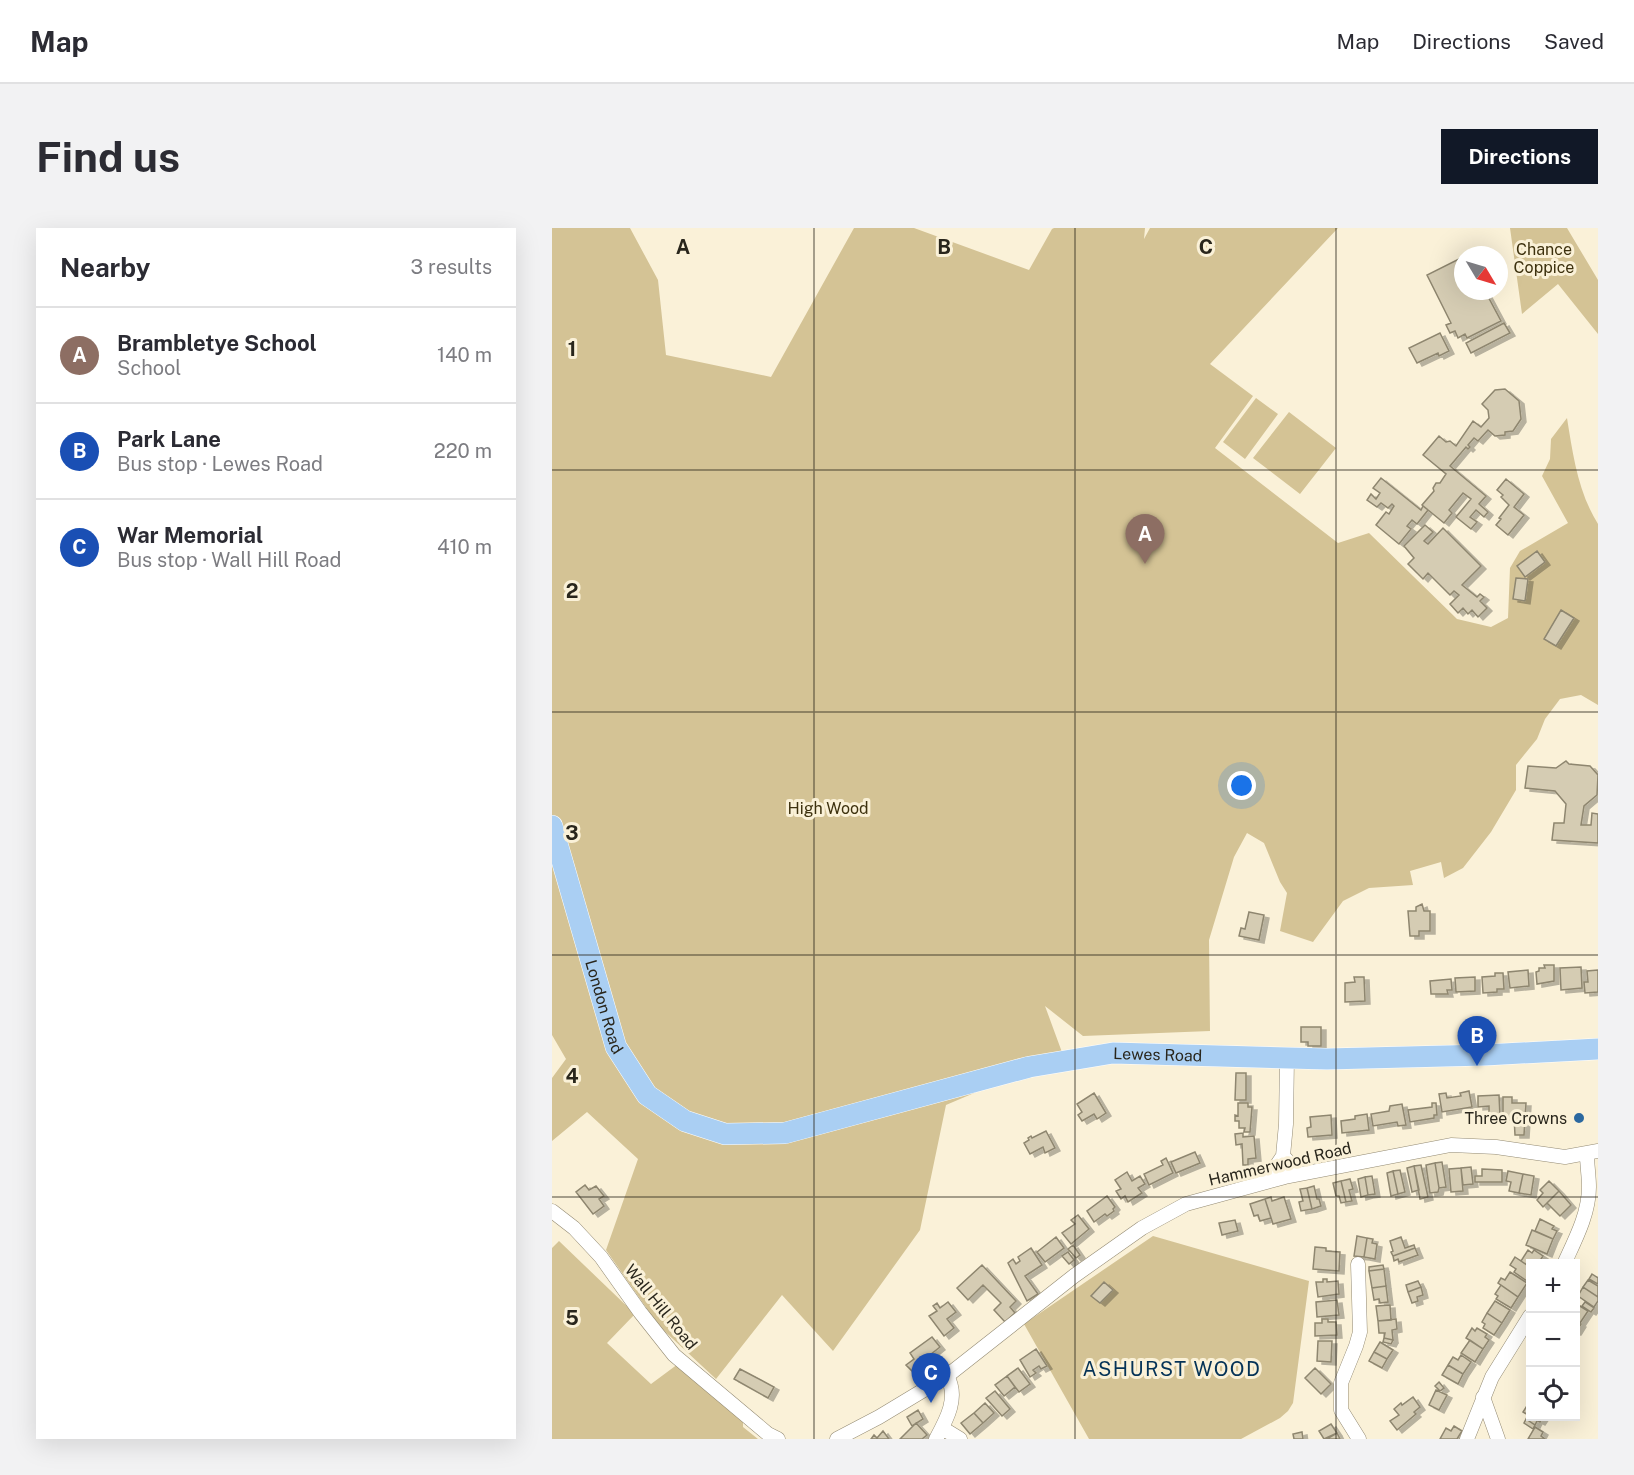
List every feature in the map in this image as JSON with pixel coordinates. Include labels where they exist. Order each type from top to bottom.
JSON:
[{"type":"highway","name":"London Road","points":[[552,826],[616,1047],[647,1095],[685,1121],[725,1134]]},
{"type":"highway","name":"Lewes Road","points":[[725,1134],[785,1133],[1029,1067],[1113,1053],[1287,1058],[1485,1055],[1598,1049]]},
{"type":"street","points":[[1266,1181],[1283,1156],[1287,1058]]},
{"type":"street","name":"Hammerwood Road","points":[[947,1376],[1074,1276],[1142,1228],[1186,1204],[1266,1181],[1451,1145],[1496,1147],[1564,1156],[1592,1152]]},
{"type":"street","points":[[1566,1259],[1593,1207],[1589,1188],[1592,1152]]},
{"type":"street","points":[[1283,1156],[1300,1174]]},
{"type":"street","name":"Wall Hill Road","points":[[552,1211],[574,1228],[601,1257],[674,1355],[768,1434],[778,1439]]},
{"type":"street","points":[[1358,1264],[1360,1332],[1341,1383],[1341,1410],[1359,1439]]},
{"type":"street","points":[[1467,1439],[1483,1396],[1526,1322]]},
{"type":"street","points":[[837,1439],[947,1376],[951,1383],[952,1404],[939,1434],[960,1439]]},
{"type":"street","points":[[1483,1396],[1498,1439]]},
{"type":"green space","name":"High Wood","points":[[552,228],[630,228],[658,280],[666,355],[771,377],[854,228],[914,228],[1029,270],[1054,228],[1145,228],[1144,239],[1150,228],[1338,228],[1210,364],[1253,396],[1215,448],[1338,543],[1369,533],[1457,619],[1491,627],[1508,618],[1510,568],[1520,551],[1568,523],[1542,476],[1550,459],[1551,439],[1567,418],[1581,486],[1598,524],[1598,705],[1581,695],[1560,699],[1545,719],[1537,739],[1516,765],[1516,790],[1491,832],[1463,868],[1444,878],[1441,862],[1410,871],[1413,885],[1369,888],[1343,901],[1313,942],[1280,931],[1287,893],[1264,843],[1247,833],[1234,857],[1209,940],[1210,1031],[1083,1036],[1045,1006],[1063,1055],[946,1105],[920,1230],[833,1351],[782,1295],[716,1379],[659,1326],[606,1250],[638,1159],[587,1112],[552,1141],[552,1078],[566,1059],[552,1035]]},
{"type":"green space","name":"Chance Coppice","points":[[1510,228],[1567,228],[1598,280],[1598,334],[1558,284],[1522,314]]},
{"type":"green space","points":[[1256,398],[1278,414],[1245,459],[1223,442]]},
{"type":"green space","points":[[1289,412],[1336,448],[1300,494],[1253,458]]},
{"type":"green space","points":[[1153,1236],[1309,1281],[1293,1403],[1280,1418],[1241,1439],[1089,1439],[1024,1324]]},
{"type":"green space","points":[[559,1241],[635,1314],[607,1343],[651,1384],[678,1364],[743,1417],[743,1427],[758,1439],[552,1439],[552,1248]]},
{"type":"building","points":[[1454,262],[1454,300],[1490,300],[1501,321],[1467,338],[1465,334],[1458,338],[1455,331],[1450,333],[1446,325],[1451,323],[1427,275]]},
{"type":"building","points":[[1504,323],[1510,333],[1471,353],[1466,343]]},
{"type":"building","points":[[1440,333],[1449,351],[1439,356],[1438,353],[1417,363],[1409,348]]},
{"type":"building","points":[[1505,389],[1519,401],[1521,419],[1513,431],[1495,436],[1488,430],[1478,441],[1474,438],[1468,445],[1470,447],[1468,449],[1466,447],[1450,466],[1486,496],[1479,504],[1488,512],[1484,517],[1476,510],[1470,517],[1477,522],[1471,529],[1456,517],[1471,499],[1463,493],[1449,510],[1452,513],[1444,523],[1422,505],[1434,491],[1436,483],[1440,483],[1446,474],[1423,455],[1439,436],[1456,446],[1473,421],[1481,427],[1489,418],[1488,410],[1482,404],[1495,390]]},
{"type":"building","points":[[1381,478],[1421,510],[1423,506],[1428,510],[1417,524],[1412,520],[1407,526],[1411,529],[1399,544],[1376,525],[1386,512],[1389,514],[1394,506],[1392,504],[1388,508],[1381,503],[1377,507],[1367,500],[1371,494],[1376,499],[1380,493],[1373,488]]},
{"type":"building","points":[[1506,479],[1524,494],[1514,507],[1524,515],[1508,535],[1496,525],[1509,505],[1497,490]]},
{"type":"building","points":[[1425,525],[1433,532],[1424,541],[1428,544],[1443,528],[1481,566],[1462,585],[1477,597],[1480,594],[1484,597],[1480,601],[1487,608],[1478,617],[1472,610],[1468,614],[1463,608],[1458,613],[1450,604],[1459,595],[1454,591],[1450,595],[1428,573],[1423,579],[1408,564],[1414,558],[1404,546]]},
{"type":"building","points":[[1537,551],[1545,562],[1525,577],[1517,566]]},
{"type":"building","points":[[1516,578],[1528,579],[1525,601],[1513,599]]},
{"type":"building","points":[[1561,610],[1574,618],[1556,646],[1544,639]]},
{"type":"building","points":[[1566,761],[1569,764],[1590,766],[1598,775],[1597,795],[1584,806],[1581,825],[1591,825],[1592,813],[1598,814],[1598,843],[1552,840],[1554,823],[1564,823],[1566,804],[1555,791],[1525,788],[1528,766],[1556,768]]},
{"type":"building","points":[[1422,904],[1424,911],[1430,911],[1430,931],[1419,931],[1419,936],[1410,936],[1408,911],[1416,911],[1416,907]]},
{"type":"building","points":[[1249,912],[1264,915],[1259,940],[1239,936],[1241,928],[1245,929]]},
{"type":"building","points":[[1544,965],[1554,965],[1554,981],[1537,984],[1536,972],[1539,968],[1545,968]]},
{"type":"building","points":[[1581,967],[1582,988],[1561,990],[1560,968]]},
{"type":"building","points":[[1528,970],[1529,986],[1510,988],[1508,972]]},
{"type":"building","points":[[1598,970],[1598,992],[1585,993],[1584,982],[1588,982],[1587,971]]},
{"type":"building","points":[[1495,973],[1503,973],[1504,989],[1483,993],[1482,977],[1495,976]]},
{"type":"building","points":[[1354,977],[1364,977],[1365,1001],[1345,1002],[1345,983],[1355,982]]},
{"type":"building","points":[[1475,977],[1475,991],[1456,992],[1455,978]]},
{"type":"building","points":[[1451,979],[1452,990],[1447,990],[1448,994],[1431,994],[1430,981]]},
{"type":"building","points":[[1301,1027],[1321,1027],[1321,1046],[1308,1046],[1308,1042],[1301,1042]]},
{"type":"building","points":[[1236,1073],[1246,1073],[1246,1100],[1235,1100]]},
{"type":"building","points":[[1469,1091],[1472,1107],[1442,1112],[1439,1094],[1446,1093],[1447,1098],[1461,1096],[1460,1093]]},
{"type":"building","points":[[1094,1093],[1106,1113],[1097,1119],[1094,1114],[1082,1121],[1078,1115],[1082,1112],[1077,1104]]},
{"type":"building","points":[[1499,1095],[1500,1117],[1489,1118],[1489,1106],[1478,1107],[1478,1096]]},
{"type":"building","points":[[1503,1097],[1512,1097],[1512,1103],[1526,1103],[1524,1135],[1515,1135],[1514,1117],[1503,1117]]},
{"type":"building","points":[[1238,1103],[1248,1103],[1248,1107],[1252,1107],[1250,1132],[1244,1132],[1245,1128],[1239,1128],[1239,1121],[1235,1121],[1235,1115],[1238,1116]]},
{"type":"building","points":[[1432,1103],[1436,1103],[1437,1115],[1434,1115],[1434,1118],[1410,1122],[1408,1110],[1432,1107]]},
{"type":"building","points":[[1402,1104],[1406,1125],[1398,1126],[1397,1122],[1373,1126],[1371,1114],[1389,1111],[1390,1106]]},
{"type":"building","points":[[1367,1114],[1369,1130],[1342,1133],[1341,1121]]},
{"type":"building","points":[[1331,1115],[1332,1135],[1308,1137],[1307,1128],[1311,1127],[1310,1117]]},
{"type":"building","points":[[1046,1131],[1055,1148],[1045,1153],[1043,1147],[1030,1154],[1024,1143],[1031,1136],[1032,1138]]},
{"type":"building","points":[[1243,1133],[1243,1137],[1254,1136],[1256,1158],[1248,1159],[1248,1165],[1243,1165],[1242,1144],[1236,1145],[1235,1134]]},
{"type":"building","points":[[1195,1152],[1200,1163],[1176,1173],[1171,1162]]},
{"type":"building","points":[[1166,1158],[1173,1173],[1149,1185],[1144,1174],[1163,1165],[1161,1161]]},
{"type":"building","points":[[1442,1162],[1446,1187],[1439,1188],[1435,1163]]},
{"type":"building","points":[[1435,1163],[1439,1188],[1438,1192],[1430,1193],[1426,1165]]},
{"type":"building","points":[[1421,1165],[1428,1197],[1420,1199],[1414,1166]]},
{"type":"building","points":[[1414,1166],[1419,1190],[1412,1192],[1407,1168]]},
{"type":"building","points":[[1471,1167],[1473,1184],[1463,1185],[1461,1168]]},
{"type":"building","points":[[1461,1168],[1463,1191],[1451,1192],[1449,1169]]},
{"type":"building","points":[[1482,1169],[1502,1170],[1502,1182],[1475,1182],[1475,1176],[1482,1176]]},
{"type":"building","points":[[1400,1170],[1405,1192],[1398,1194],[1393,1171]]},
{"type":"building","points":[[1393,1171],[1398,1194],[1391,1196],[1387,1173]]},
{"type":"building","points":[[1508,1171],[1523,1174],[1519,1193],[1509,1191],[1511,1182],[1506,1181]]},
{"type":"building","points":[[1127,1172],[1132,1181],[1140,1176],[1145,1184],[1138,1188],[1142,1193],[1128,1202],[1125,1196],[1121,1199],[1116,1191],[1121,1189],[1115,1180]]},
{"type":"building","points":[[1523,1174],[1534,1176],[1531,1195],[1519,1193]]},
{"type":"building","points":[[1372,1176],[1375,1194],[1368,1195],[1365,1177]]},
{"type":"building","points":[[1365,1177],[1368,1195],[1361,1197],[1358,1179]]},
{"type":"building","points":[[1350,1179],[1353,1189],[1349,1190],[1352,1201],[1346,1202],[1341,1181]]},
{"type":"building","points":[[1341,1181],[1346,1202],[1341,1203],[1339,1196],[1336,1196],[1333,1183]]},
{"type":"building","points":[[1549,1181],[1559,1191],[1543,1207],[1537,1200],[1543,1193],[1540,1190]]},
{"type":"building","points":[[585,1185],[589,1190],[596,1186],[604,1196],[599,1199],[604,1206],[593,1214],[576,1192]]},
{"type":"building","points":[[1314,1186],[1321,1206],[1312,1209],[1307,1188]]},
{"type":"building","points":[[1307,1188],[1312,1209],[1301,1211],[1299,1202],[1303,1201],[1300,1189]]},
{"type":"building","points":[[1559,1191],[1571,1205],[1560,1216],[1547,1203]]},
{"type":"building","points":[[1107,1196],[1115,1207],[1114,1211],[1094,1222],[1087,1211]]},
{"type":"building","points":[[1271,1197],[1272,1201],[1284,1197],[1291,1219],[1273,1224],[1265,1199]]},
{"type":"building","points":[[1265,1199],[1271,1218],[1260,1221],[1258,1215],[1254,1216],[1250,1204]]},
{"type":"building","points":[[1078,1215],[1089,1229],[1071,1244],[1062,1233],[1075,1224],[1071,1220]]},
{"type":"building","points":[[1540,1219],[1554,1226],[1552,1229],[1557,1231],[1553,1239],[1535,1231]]},
{"type":"building","points":[[1235,1220],[1238,1231],[1222,1235],[1219,1223]]},
{"type":"building","points":[[1532,1230],[1553,1239],[1547,1254],[1526,1245]]},
{"type":"building","points":[[1357,1236],[1367,1238],[1364,1257],[1354,1256]]},
{"type":"building","points":[[1056,1237],[1064,1248],[1045,1262],[1037,1252]]},
{"type":"building","points":[[1401,1237],[1405,1248],[1414,1245],[1415,1248],[1393,1256],[1390,1241]]},
{"type":"building","points":[[1367,1238],[1373,1239],[1372,1243],[1377,1244],[1375,1259],[1364,1257]]},
{"type":"building","points":[[1073,1245],[1080,1255],[1076,1258],[1068,1249]]},
{"type":"building","points":[[1315,1247],[1340,1252],[1339,1271],[1313,1269]]},
{"type":"building","points":[[1031,1248],[1042,1265],[1025,1276],[1038,1294],[1027,1301],[1008,1263],[1013,1259],[1016,1264],[1020,1261],[1018,1257]]},
{"type":"building","points":[[1415,1248],[1418,1255],[1399,1262],[1398,1259],[1394,1261],[1393,1256]]},
{"type":"building","points":[[1528,1250],[1532,1253],[1534,1250],[1543,1256],[1541,1259],[1526,1259],[1526,1264],[1521,1261]]},
{"type":"building","points":[[1068,1252],[1074,1260],[1069,1264],[1062,1256]]},
{"type":"building","points":[[1515,1257],[1526,1264],[1526,1280],[1514,1272],[1516,1269],[1510,1265]]},
{"type":"building","points":[[982,1265],[1016,1301],[1010,1307],[1015,1313],[1005,1322],[994,1310],[1001,1303],[983,1285],[968,1300],[957,1288]]},
{"type":"building","points":[[1383,1265],[1384,1269],[1369,1271],[1369,1267]]},
{"type":"building","points":[[1384,1269],[1386,1286],[1372,1288],[1369,1271]]},
{"type":"building","points":[[1510,1272],[1526,1285],[1518,1297],[1498,1283],[1501,1278],[1505,1280]]},
{"type":"building","points":[[1592,1274],[1598,1278],[1598,1284],[1589,1279]]},
{"type":"building","points":[[1323,1279],[1327,1279],[1327,1282],[1338,1281],[1339,1294],[1318,1297],[1316,1282],[1323,1282]]},
{"type":"building","points":[[1588,1280],[1598,1286],[1598,1297],[1583,1287]]},
{"type":"building","points":[[1418,1281],[1421,1287],[1408,1292],[1406,1285]]},
{"type":"building","points":[[1104,1282],[1113,1290],[1100,1303],[1091,1296]]},
{"type":"building","points":[[1501,1285],[1518,1297],[1511,1308],[1496,1299],[1498,1296],[1495,1294]]},
{"type":"building","points":[[1386,1286],[1388,1302],[1380,1303],[1379,1299],[1374,1300],[1372,1288]]},
{"type":"building","points":[[1421,1287],[1423,1295],[1417,1297],[1418,1301],[1412,1303],[1408,1292]]},
{"type":"building","points":[[1583,1287],[1598,1297],[1594,1307],[1580,1297]]},
{"type":"building","points":[[1337,1300],[1339,1315],[1317,1317],[1316,1302]]},
{"type":"building","points":[[1495,1301],[1510,1310],[1502,1323],[1487,1313]]},
{"type":"building","points":[[948,1302],[956,1312],[947,1319],[954,1328],[944,1336],[929,1316],[937,1311],[933,1306],[937,1303],[940,1308]]},
{"type":"building","points":[[1585,1302],[1594,1308],[1591,1312],[1582,1306]]},
{"type":"building","points":[[1390,1305],[1391,1320],[1378,1321],[1376,1306]]},
{"type":"building","points":[[1580,1306],[1588,1311],[1580,1323]]},
{"type":"building","points":[[1487,1313],[1502,1323],[1494,1335],[1483,1328],[1485,1324],[1482,1322]]},
{"type":"building","points":[[1322,1319],[1336,1322],[1337,1335],[1315,1336],[1315,1323],[1322,1323]]},
{"type":"building","points":[[1396,1319],[1397,1329],[1392,1330],[1393,1340],[1384,1338],[1385,1333],[1379,1333],[1378,1321]]},
{"type":"building","points":[[1472,1328],[1475,1331],[1477,1328],[1487,1334],[1485,1337],[1489,1340],[1483,1349],[1466,1338]]},
{"type":"building","points":[[932,1337],[940,1347],[930,1355],[935,1363],[917,1376],[906,1365],[914,1359],[910,1353]]},
{"type":"building","points":[[1384,1338],[1393,1340],[1391,1344],[1383,1342]]},
{"type":"building","points":[[1470,1340],[1483,1349],[1475,1362],[1461,1353]]},
{"type":"building","points":[[1318,1341],[1332,1341],[1331,1362],[1317,1361]]},
{"type":"building","points":[[1380,1342],[1393,1350],[1387,1359],[1374,1352]]},
{"type":"building","points":[[1036,1349],[1047,1366],[1041,1369],[1039,1366],[1033,1370],[1036,1373],[1030,1377],[1020,1360]]},
{"type":"building","points":[[1374,1352],[1387,1359],[1382,1368],[1369,1361]]},
{"type":"building","points":[[1461,1355],[1471,1362],[1463,1374],[1448,1365],[1453,1357],[1458,1360]]},
{"type":"building","points":[[1448,1365],[1463,1374],[1458,1384],[1442,1375]]},
{"type":"building","points":[[1018,1368],[1030,1384],[1019,1392],[1007,1376]]},
{"type":"building","points":[[1315,1368],[1331,1384],[1321,1394],[1305,1378]]},
{"type":"building","points":[[740,1369],[774,1387],[768,1398],[734,1379]]},
{"type":"building","points":[[1007,1376],[1015,1387],[1004,1396],[995,1385]]},
{"type":"building","points":[[1439,1382],[1444,1388],[1440,1391],[1435,1386]]},
{"type":"building","points":[[1436,1390],[1447,1395],[1439,1410],[1429,1405]]},
{"type":"building","points":[[995,1391],[1010,1409],[1002,1416],[986,1398]]},
{"type":"building","points":[[1413,1397],[1420,1407],[1414,1412],[1416,1414],[1397,1430],[1390,1421],[1399,1415],[1394,1409]]},
{"type":"building","points":[[985,1403],[994,1413],[983,1423],[974,1413]]},
{"type":"building","points":[[918,1410],[923,1419],[912,1426],[907,1417]]},
{"type":"building","points":[[974,1413],[983,1423],[970,1434],[961,1423]]},
{"type":"building","points":[[1526,1419],[1535,1425],[1533,1429],[1524,1423]]},
{"type":"building","points":[[916,1423],[927,1435],[922,1439],[900,1439]]},
{"type":"building","points":[[1331,1424],[1337,1433],[1324,1439],[1319,1431]]},
{"type":"building","points":[[1454,1426],[1462,1431],[1457,1439],[1440,1439],[1446,1428],[1451,1431]]},
{"type":"building","points":[[1535,1427],[1543,1432],[1541,1436],[1545,1439],[1528,1439]]},
{"type":"building","points":[[883,1431],[889,1439],[871,1439],[874,1435],[877,1438]]},
{"type":"building","points":[[1302,1432],[1303,1439],[1294,1439],[1293,1434]]},
{"type":"building","points":[[1337,1433],[1340,1439],[1327,1439]]},
{"type":"place","name":"Brambletye School","points":[[1145,564]]},
{"type":"place","name":"Park Lane","points":[[1477,1066]]},
{"type":"place","name":"Three Crowns","points":[[1579,1118]]},
{"type":"place","name":"War Memorial","points":[[931,1403]]},
{"type":"district","name":"ASHURST WOOD","points":[[1172,1369]]}]
